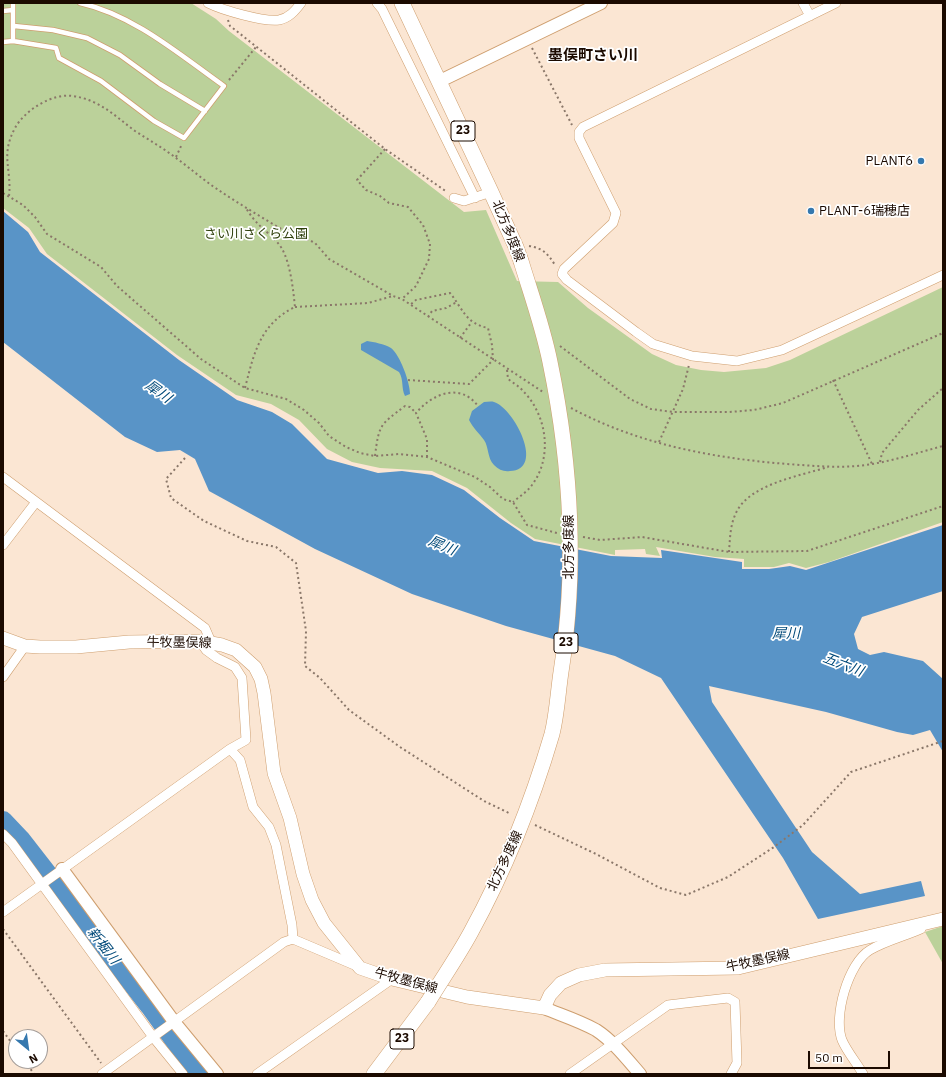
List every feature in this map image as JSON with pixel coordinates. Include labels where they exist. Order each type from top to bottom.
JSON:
[{"type":"main road","name":"北方多度線","points":[[374,1074],[428,1002],[471,933],[518,834],[552,732],[568,630],[570,556],[568,496],[560,418],[550,360],[539,316],[518,254],[491,192],[402,3]]},
{"type":"main road","name":"牛牧墨俣線","points":[[3,638],[25,646],[76,647],[129,642],[205,641],[236,650],[255,666],[264,693],[274,773],[290,818],[305,880],[312,900],[324,923],[360,968],[392,979],[468,997],[544,1008],[550,995],[561,983],[579,975],[604,970],[738,968],[943,920]]},
{"type":"street","points":[[208,3],[229,12],[278,20],[294,12],[301,3]]},
{"type":"street","points":[[377,3],[382,9],[475,198]]},
{"type":"street","points":[[440,81],[601,3]]},
{"type":"street","points":[[803,3],[810,16]]},
{"type":"street","points":[[836,3],[583,127],[579,132],[579,138],[616,213],[613,223],[564,269],[562,274],[567,280],[653,344],[692,356],[737,361],[782,350],[943,276]]},
{"type":"street","points":[[454,198],[464,201],[491,192]]},
{"type":"street","points":[[3,477],[205,628],[205,641],[212,654],[235,667],[242,678],[246,740],[230,749],[3,912]]},
{"type":"street","points":[[3,545],[36,502]]},
{"type":"street","points":[[3,677],[25,646]]},
{"type":"street","points":[[230,749],[240,760],[253,807],[269,827],[276,845],[292,925],[293,939]]},
{"type":"street","points":[[3,834],[44,883],[183,1074]]},
{"type":"street","points":[[58,872],[172,1024],[216,1074]]},
{"type":"street","points":[[863,1074],[842,1040],[839,1020],[842,1000],[855,965],[869,950],[943,920]]},
{"type":"street","points":[[104,1072],[284,942],[293,939],[360,968]]},
{"type":"street","points":[[257,1074],[392,979]]},
{"type":"street","points":[[570,1074],[668,1005],[728,998],[735,1002],[737,1063],[731,1074]]},
{"type":"street","points":[[544,1008],[576,1020],[596,1031],[612,1043],[640,1074]]},
{"type":"lane","points":[[13,3],[13,41]]},
{"type":"lane","points":[[3,42],[13,41],[56,48],[58,58],[101,81],[154,121],[184,138],[224,86],[140,27],[98,7],[80,3]]},
{"type":"lane","points":[[3,11],[13,10]]},
{"type":"lane","points":[[14,26],[53,30],[87,38],[120,54],[160,84],[205,111]]},
{"type":"path","points":[[229,12],[228,19],[230,26],[385,149],[454,198]]},
{"type":"path","points":[[527,39],[572,125],[579,132]]},
{"type":"path","points":[[224,86],[256,46]]},
{"type":"path","points":[[9,196],[11,186],[7,157],[8,146],[15,128],[23,117],[30,110],[59,97],[72,96],[100,105],[113,112],[146,139],[176,157],[217,189],[296,238],[309,240],[315,243],[329,259],[393,296],[402,299],[544,393]]},
{"type":"path","points":[[176,157],[184,138]]},
{"type":"path","points":[[385,149],[357,180],[366,190],[380,196],[389,203],[408,207],[423,225],[430,244],[428,259],[420,279],[416,286],[402,299]]},
{"type":"path","points":[[3,193],[35,217],[47,234],[101,267],[117,286],[201,359],[245,388],[286,399],[304,410],[319,423],[329,436],[346,447],[360,453],[376,456],[399,454],[427,457],[475,477],[503,499],[513,502],[527,525],[558,533]]},
{"type":"path","points":[[245,206],[254,222],[278,242],[282,249],[291,279],[295,307]]},
{"type":"path","points":[[518,254],[538,247],[549,255],[562,274]]},
{"type":"path","points":[[408,380],[469,384],[493,360],[492,345],[488,328],[477,326],[471,322],[458,302],[450,293],[416,300],[410,305]]},
{"type":"path","points":[[245,388],[256,346],[271,324],[283,313],[295,307],[368,303],[393,296]]},
{"type":"path","points":[[428,317],[432,311],[446,308],[458,302]]},
{"type":"path","points":[[460,338],[471,322]]},
{"type":"path","points":[[559,346],[630,399],[651,409],[673,412],[729,412],[754,410],[783,403],[833,380],[943,334]]},
{"type":"path","points":[[659,442],[683,388],[692,356]]},
{"type":"path","points":[[507,369],[508,379],[523,391],[532,402],[541,422],[546,447],[544,460],[537,478],[526,492],[513,502]]},
{"type":"path","points":[[833,380],[872,464]]},
{"type":"path","points":[[880,462],[882,453],[913,415],[943,388]]},
{"type":"path","points":[[416,413],[432,398],[443,394],[455,393],[466,395],[473,399],[478,406]]},
{"type":"path","points":[[376,456],[378,432],[382,424],[405,406],[410,407],[416,413],[427,439],[427,457]]},
{"type":"path","points":[[570,407],[589,417],[635,436],[680,449],[721,457],[829,467],[872,464],[943,446]]},
{"type":"path","points":[[185,458],[166,479],[171,498],[204,521],[247,541],[276,547],[296,563],[306,631],[306,666],[320,678],[349,710],[400,747],[484,801],[512,814]]},
{"type":"path","points":[[728,552],[731,527],[736,512],[747,497],[766,487],[829,467]]},
{"type":"path","points":[[579,537],[600,540],[642,537],[728,552],[807,551],[943,506]]},
{"type":"path","points":[[533,824],[596,854],[660,888],[686,895],[728,877],[774,847],[803,824],[851,772],[943,741]]},
{"type":"path","points":[[3,929],[104,1072]]},
{"type":"green space","name":"さい川さくら公園","points":[[3,3],[191,3],[216,19],[229,31],[464,212],[486,210],[517,281],[558,282],[588,308],[652,354],[676,365],[701,370],[724,372],[766,368],[790,360],[943,287],[943,522],[829,562],[806,568],[789,563],[774,567],[744,567],[744,559],[715,557],[656,547],[660,556],[646,554],[645,549],[615,550],[615,555],[535,539],[511,523],[467,488],[432,471],[380,468],[352,462],[327,449],[299,420],[271,404],[236,395],[177,355],[47,254],[29,228],[3,208]]},
{"type":"green space","points":[[943,926],[943,964],[925,932]]},
{"type":"water","name":"犀川","points":[[3,211],[28,232],[40,252],[179,360],[237,400],[272,412],[292,424],[327,459],[378,473],[402,471],[432,475],[464,490],[500,518],[534,541],[611,556],[662,558],[661,550],[742,562],[742,569],[769,569],[790,566],[806,570],[943,525],[943,591],[862,617],[854,634],[858,649],[870,655],[884,652],[923,661],[943,679],[943,752],[930,730],[913,735],[897,732],[826,712],[709,686],[712,702],[812,852],[860,894],[921,881],[925,896],[818,919],[783,858],[661,678],[615,656],[506,626],[412,594],[315,549],[209,491],[195,459],[180,450],[157,452],[125,437],[3,342]]},
{"type":"water","points":[[367,341],[385,345],[394,351],[404,369],[410,394],[405,396],[399,372],[361,350],[361,344]]},
{"type":"water","points":[[484,402],[494,402],[502,407],[510,415],[517,426],[523,438],[526,450],[526,461],[520,468],[504,471],[494,465],[489,456],[486,443],[472,426],[469,420],[472,411]]},
{"type":"waterway","name":"新堀川","points":[[3,821],[20,839],[150,1006],[199,1074]]},
{"type":"place","name":"PLANT6","points":[[921,161]]},
{"type":"place","name":"PLANT-6瑞穂店","points":[[811,211]]},
{"type":"district","name":"墨俣町さい川","points":[[593,56]]},
{"type":"water label","name":"五六川","points":[[843,665]]}]
